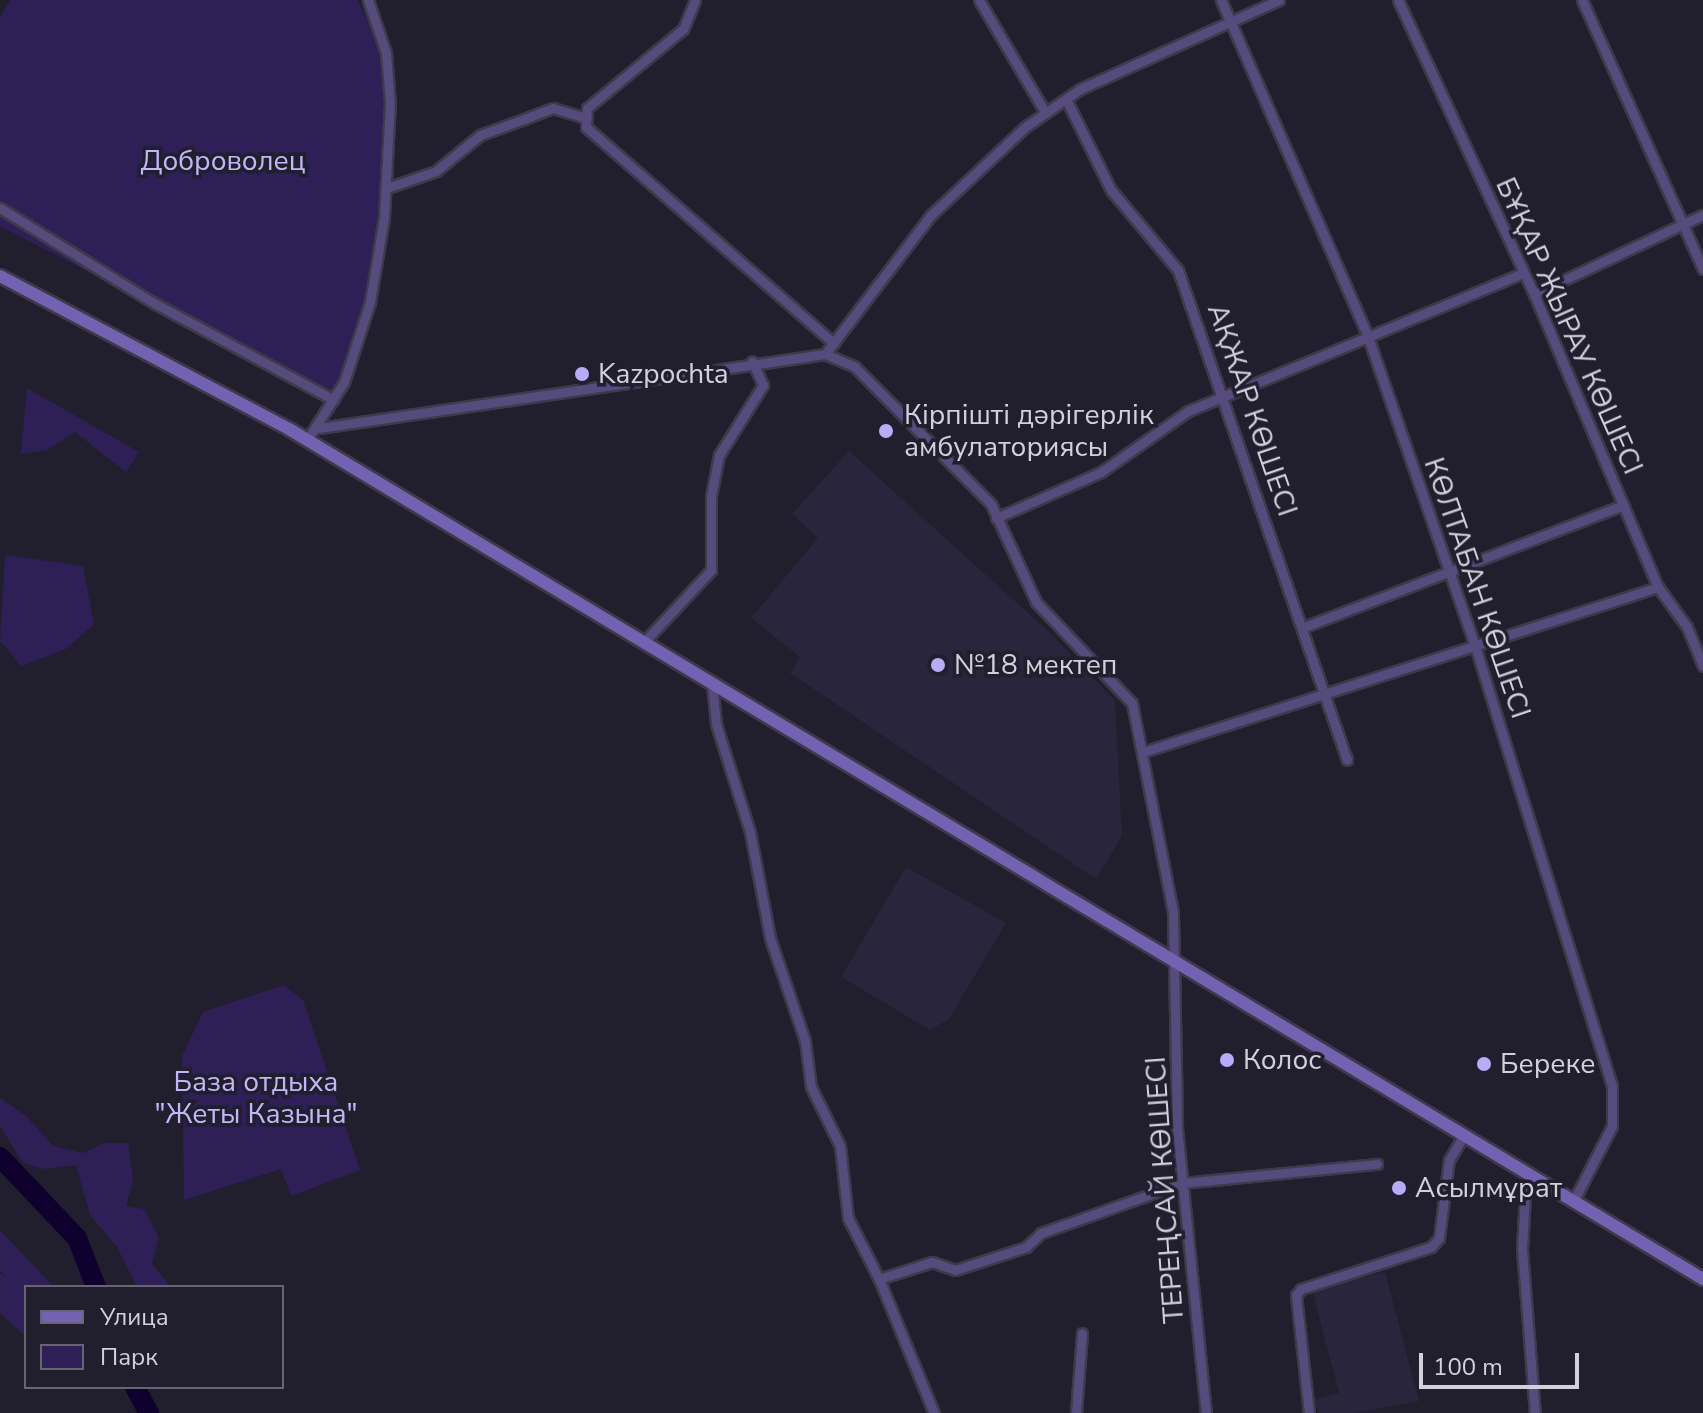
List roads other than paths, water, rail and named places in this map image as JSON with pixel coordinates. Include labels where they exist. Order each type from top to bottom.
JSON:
[{"type":"main road","points":[[0,276],[307,440],[1703,1279]]},
{"type":"street","points":[[307,440],[319,428],[334,400],[370,302],[387,188],[386,53],[368,0]]},
{"type":"street","points":[[695,0],[683,29],[587,108],[583,117],[586,127],[834,343]]},
{"type":"street","points":[[979,0],[1045,112]]},
{"type":"street","name":"КӨЛТАБАН КӨШЕСІ","points":[[1221,0],[1368,337],[1475,646],[1612,1086],[1612,1126],[1574,1200]]},
{"type":"street","points":[[319,428],[752,361],[825,354],[931,215],[1045,112],[1066,99],[1279,0]]},
{"type":"street","name":"БҰҚАР ЖЫРАУ КӨШЕСІ","points":[[1398,0],[1534,294],[1658,587],[1687,627],[1703,666]]},
{"type":"street","points":[[1582,0],[1703,269]]},
{"type":"street","name":"АҚЖАР КӨШЕСІ","points":[[1066,99],[1111,190],[1178,270],[1225,395],[1347,760]]},
{"type":"street","points":[[387,188],[436,171],[480,135],[553,108],[583,117]]},
{"type":"street","points":[[0,208],[154,303],[334,400]]},
{"type":"street","points":[[1534,294],[1703,215]]},
{"type":"street","points":[[996,518],[1101,472],[1188,411],[1523,273]]},
{"type":"street","name":"ТЕРЕҢСАЙ КӨШЕСІ","points":[[825,354],[855,367],[991,504],[1036,602],[1132,703],[1173,912],[1182,1183],[1206,1413]]},
{"type":"street","points":[[643,643],[711,570],[711,496],[719,455],[763,385],[752,361]]},
{"type":"street","points":[[1304,627],[1623,505]]},
{"type":"street","points":[[1143,752],[1658,587]]},
{"type":"street","points":[[712,684],[716,724],[750,832],[770,938],[805,1041],[811,1087],[840,1146],[848,1218],[879,1279],[934,1413]]},
{"type":"street","points":[[1309,1413],[1298,1291],[1431,1247],[1439,1238],[1449,1160],[1463,1137]]},
{"type":"street","points":[[879,1279],[932,1262],[955,1270],[1026,1247],[1041,1233],[1182,1183],[1377,1164]]},
{"type":"street","points":[[1535,1178],[1525,1195],[1522,1249],[1535,1413]]},
{"type":"street","points":[[1076,1413],[1082,1333]]},
{"type":"waterway","points":[[0,1157],[77,1238],[95,1285]]},
{"type":"waterway","points":[[136,1389],[149,1413]]},
{"type":"place","name":"Kazpochta","points":[[582,374]]},
{"type":"place","name":"Кірпішті дәрігерлік амбулаториясы","points":[[886,431]]},
{"type":"place","name":"№18 мектеп","points":[[938,665]]},
{"type":"place","name":"Колос","points":[[1227,1060]]},
{"type":"place","name":"Береке","points":[[1484,1064]]},
{"type":"place","name":"Асылмұрат","points":[[1399,1188]]},
{"type":"park label","name":"Доброволец","points":[[223,161]]},
{"type":"park label","name":"База отдыха \"Жеты Казына\"","points":[[256,1098]]}]
